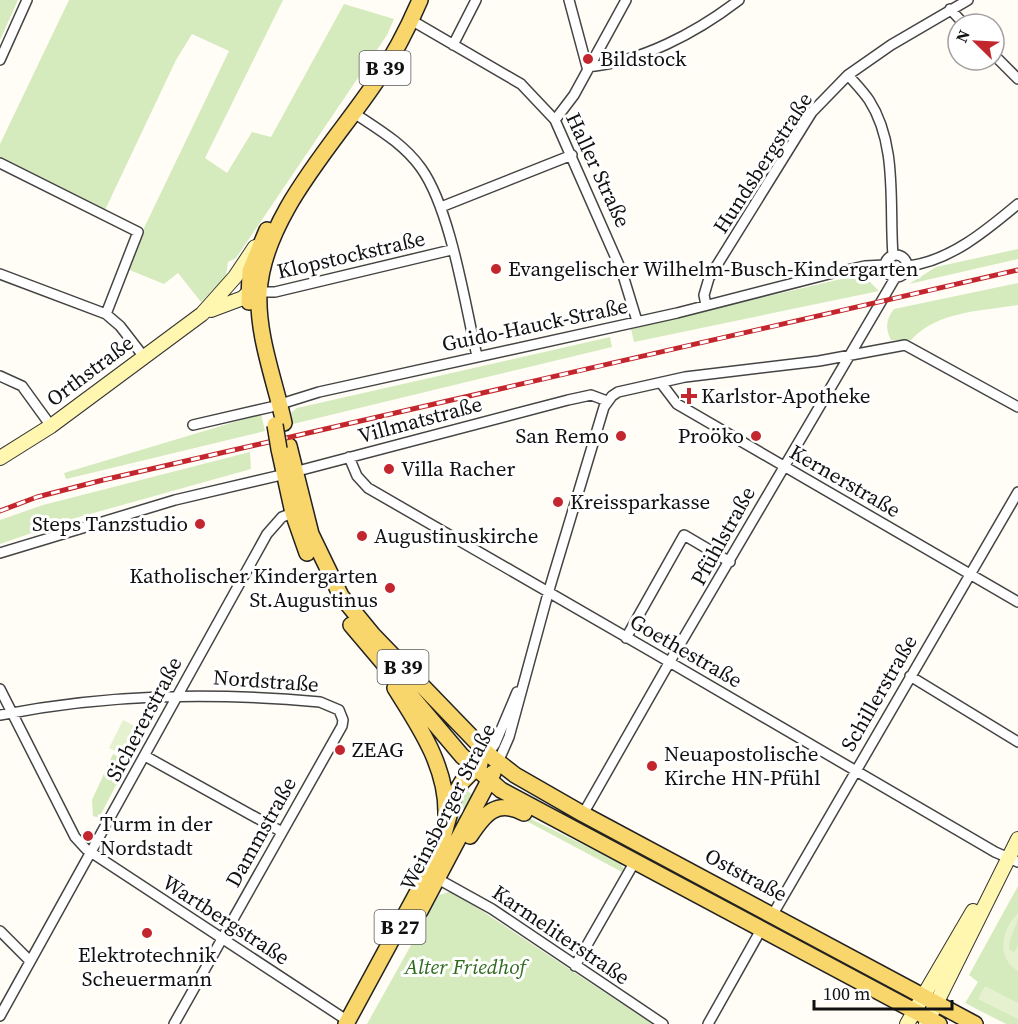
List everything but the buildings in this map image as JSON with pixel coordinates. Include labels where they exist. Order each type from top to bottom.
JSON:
[{"type":"main road","name":"B 39","points":[[420,0],[393,54],[354,113],[313,171],[268,228],[250,271],[289,473],[293,513],[319,577],[366,644],[434,755],[444,790],[445,829]]},
{"type":"main road","name":"B 39","points":[[254,292],[276,231],[313,171]]},
{"type":"main road","name":"B 39","points":[[289,473],[311,534],[341,596],[373,635],[493,758]]},
{"type":"main road","name":"Oststraße","points":[[366,644],[488,781],[556,822],[762,928],[914,1010],[931,1022]]},
{"type":"main road","name":"Weinsberger Straße","points":[[351,1023],[427,877],[455,794],[462,782],[493,758]]},
{"type":"main road","name":"Weinsberger Straße","points":[[351,1023],[440,876],[488,781],[493,758]]},
{"type":"main road","name":"Oststraße","points":[[493,758],[584,814],[975,1024]]},
{"type":"main road","name":"B 27","points":[[440,876],[458,857],[480,821],[497,808],[506,806],[536,819],[556,822]]},
{"type":"street","points":[[0,60],[27,0]]},
{"type":"street","points":[[453,45],[477,0]]},
{"type":"street","points":[[569,0],[587,67]]},
{"type":"street","points":[[555,120],[574,95],[587,67],[626,0]]},
{"type":"street","points":[[587,67],[611,64],[671,42],[713,20],[739,0]]},
{"type":"street","name":"Hundsbergstraße","points":[[706,305],[704,295],[710,279],[812,112],[848,75],[950,9],[968,0]]},
{"type":"street","points":[[950,9],[953,12]]},
{"type":"street","name":"Haller Straße","points":[[411,20],[521,84],[555,120],[622,272],[637,321]]},
{"type":"street","points":[[1006,67],[1018,79]]},
{"type":"street","points":[[848,75],[869,99],[880,120],[886,144],[890,174],[893,255],[885,265],[888,275],[895,278],[905,273],[907,266],[903,257],[893,255]]},
{"type":"street","points":[[354,113],[408,152],[422,169],[441,207],[477,356]]},
{"type":"street","points":[[441,207],[572,155]]},
{"type":"street","points":[[0,163],[138,232],[106,314]]},
{"type":"street","points":[[907,266],[930,262],[944,255],[973,238],[1018,204]]},
{"type":"street","name":"Orthstraße","points":[[0,458],[51,426],[202,314],[223,292],[268,228]]},
{"type":"street","name":"Klopstockstraße","points":[[254,292],[286,289],[451,250]]},
{"type":"street","name":"Guido-Hauck-Straße","points":[[193,425],[276,406],[319,392],[706,305],[844,270],[885,265]]},
{"type":"street","points":[[0,274],[106,314],[120,326],[144,357]]},
{"type":"street","name":"Pfühlstraße","points":[[584,814],[783,466],[851,356],[895,278]]},
{"type":"street","points":[[223,292],[238,286],[254,292]]},
{"type":"street","name":"Orthstraße","points":[[202,314],[254,292]]},
{"type":"street","points":[[607,401],[618,392],[686,377],[851,356],[899,346],[912,347],[1018,407]]},
{"type":"street","points":[[0,376],[22,386],[51,426]]},
{"type":"street","name":"Kernerstraße","points":[[661,383],[677,404],[1018,602]]},
{"type":"street","name":"Villmatstraße","points":[[0,553],[175,500],[586,396],[607,401]]},
{"type":"street","name":"Weinsberger Straße","points":[[493,758],[495,744],[527,668],[607,401]]},
{"type":"street","name":"Goethestraße","points":[[349,457],[357,476],[368,488],[549,590],[626,638],[855,770],[1009,863]]},
{"type":"street","name":"Schillerstraße","points":[[773,914],[1018,492]]},
{"type":"street","name":"Sichererstraße","points":[[0,1016],[267,534],[282,517],[293,513]]},
{"type":"street","points":[[626,638],[684,535],[730,562]]},
{"type":"street","points":[[910,676],[1018,742]]},
{"type":"street","name":"Wartbergstraße","points":[[0,689],[75,837],[91,853],[351,1023]]},
{"type":"street","name":"Nordstraße","points":[[0,715],[85,702],[178,694],[320,702],[336,706],[343,720]]},
{"type":"street","name":"Dammstraße","points":[[174,1024],[343,720]]},
{"type":"street","points":[[145,756],[282,832]]},
{"type":"street","points":[[931,1022],[937,1003],[1009,863],[1018,839]]},
{"type":"street","points":[[575,966],[634,863]]},
{"type":"street","points":[[907,1024],[923,995],[1009,863]]},
{"type":"street","name":"Karmeliterstraße","points":[[440,876],[663,1024]]},
{"type":"street","points":[[708,1024],[762,928]]},
{"type":"street","points":[[0,931],[30,961]]},
{"type":"green space","points":[[0,0],[18,0],[0,40]]},
{"type":"green space","points":[[69,0],[283,0],[205,158],[227,173],[252,132],[271,137],[344,4],[394,19],[387,35],[236,258],[228,262],[226,276],[201,302],[178,273],[164,284],[127,269],[144,228],[229,51],[192,34],[176,60],[105,210],[0,159],[0,144]]},
{"type":"green space","points":[[1018,249],[1018,259],[909,284],[936,267]]},
{"type":"green space","points":[[862,274],[879,291],[634,342],[631,329]]},
{"type":"green space","points":[[1018,283],[1018,305],[975,311],[947,318],[922,330],[911,340],[891,340],[889,336],[887,324],[894,309]]},
{"type":"green space","points":[[610,337],[612,347],[293,424],[291,413],[297,408]]},
{"type":"green space","points":[[261,414],[265,431],[66,479],[64,473]]},
{"type":"green space","points":[[250,452],[251,469],[72,519],[0,544],[0,520],[43,505]]},
{"type":"green space","points":[[123,720],[141,729],[127,757],[109,748]]},
{"type":"green space","points":[[113,754],[128,762],[99,818],[93,816],[92,800]]},
{"type":"green space","points":[[466,790],[473,795],[454,830],[455,816]]},
{"type":"green space","points":[[519,813],[620,863],[625,870],[622,872],[517,816]]},
{"type":"green space","points":[[1018,886],[1018,1024],[1006,1024],[965,1003],[978,982],[969,975]]},
{"type":"green space","name":"Alter Friedhof","points":[[452,891],[652,1024],[367,1024],[439,895]]},
{"type":"green space","points":[[1018,913],[1009,949],[1014,952],[1018,946],[1018,971],[1006,958],[1003,943],[1008,927]]},
{"type":"green space","points":[[985,986],[1018,1003],[1018,1019],[978,999]]},
{"type":"railway","points":[[0,511],[37,497],[103,480],[1018,270]]},
{"type":"place","name":"Bildstock","points":[[588,59]]},
{"type":"place","name":"Evangelischer Wilhelm-Busch-Kindergarten","points":[[496,269]]},
{"type":"place","name":"Karlstor-Apotheke","points":[[689,396]]},
{"type":"place","name":"San Remo","points":[[621,436]]},
{"type":"place","name":"Proöko","points":[[756,436]]},
{"type":"place","name":"Villa Racher","points":[[389,469]]},
{"type":"place","name":"Kreissparkasse","points":[[558,502]]},
{"type":"place","name":"Steps Tanzstudio","points":[[200,524]]},
{"type":"place","name":"Augustinuskirche","points":[[362,536]]},
{"type":"place","name":"Katholischer Kindergarten St.Augustinus","points":[[390,588]]},
{"type":"place","name":"ZEAG","points":[[340,750]]},
{"type":"place","name":"Neuapostolische Kirche HN-Pfühl","points":[[652,766]]},
{"type":"place","name":"Turm in der Nordstadt","points":[[88,836]]},
{"type":"place","name":"Elektrotechnik Scheuermann","points":[[147,933]]}]
